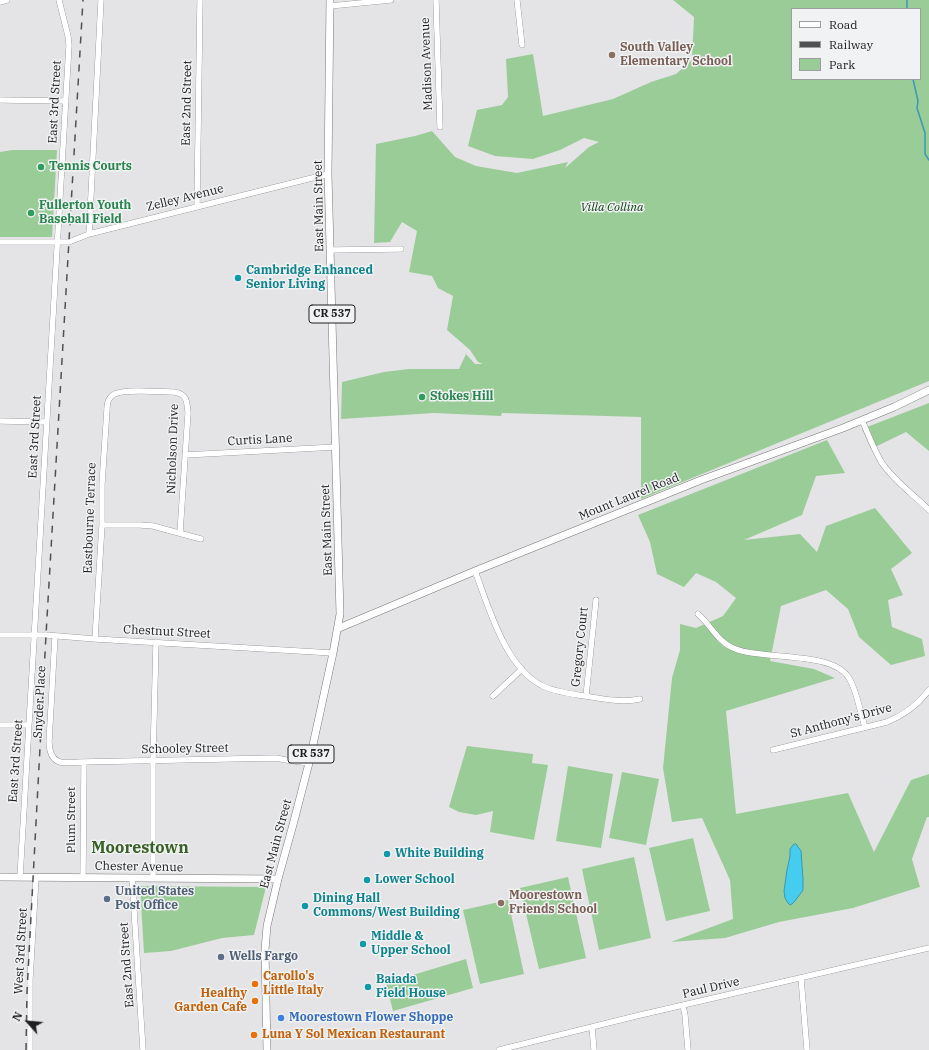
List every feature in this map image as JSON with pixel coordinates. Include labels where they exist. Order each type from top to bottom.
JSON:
[{"type":"main road","name":"East Main Street","points":[[266,1050],[265,950],[268,921],[309,763],[340,614],[328,174],[330,3]]},
{"type":"main road","name":"Mount Laurel Road","points":[[338,628],[701,480],[862,420],[894,407],[929,390]]},
{"type":"main road","name":"Chester Avenue","points":[[0,877],[278,879]]},
{"type":"street","points":[[0,2],[7,0]]},
{"type":"street","name":"East 3rd Street","points":[[20,877],[69,45],[59,0]]},
{"type":"street","points":[[89,234],[101,0]]},
{"type":"street","name":"East 2nd Street","points":[[197,207],[200,0]]},
{"type":"street","points":[[330,3],[391,0]]},
{"type":"street","name":"Madison Avenue","points":[[436,0],[440,126]]},
{"type":"street","points":[[517,0],[522,45]]},
{"type":"street","points":[[0,100],[66,101]]},
{"type":"street","name":"Zelley Avenue","points":[[0,242],[69,242],[89,234],[328,174]]},
{"type":"street","points":[[331,250],[401,250]]},
{"type":"street","name":"Nicholson Drive","points":[[110,398],[116,393],[125,392],[174,392],[181,394],[186,399],[185,455],[180,533]]},
{"type":"street","name":"Eastbourne Terrace","points":[[95,639],[102,525],[102,484],[106,409],[110,398]]},
{"type":"street","points":[[862,420],[874,448],[883,464],[896,479],[929,510]]},
{"type":"street","points":[[0,421],[47,422]]},
{"type":"street","name":"Curtis Lane","points":[[185,455],[336,447]]},
{"type":"street","points":[[102,525],[140,524],[201,539]]},
{"type":"street","points":[[475,571],[506,646],[511,655],[529,677],[542,686],[568,693],[624,701],[640,699]]},
{"type":"street","name":"Gregory Court","points":[[586,696],[596,600]]},
{"type":"street","points":[[698,614],[720,639],[732,647],[759,655],[775,655],[809,659],[839,668],[851,681],[865,727]]},
{"type":"street","name":"Chestnut Street","points":[[0,635],[55,636],[333,653]]},
{"type":"street","name":"Snyder Place","points":[[55,636],[49,749],[54,759],[62,763]]},
{"type":"street","points":[[153,878],[153,761],[156,642]]},
{"type":"street","points":[[493,696],[522,669]]},
{"type":"street","name":"St Anthony's Drive","points":[[773,750],[887,722],[904,713],[919,702],[929,690]]},
{"type":"street","points":[[0,725],[29,725]]},
{"type":"street","name":"Schooley Street","points":[[62,763],[276,758],[309,763]]},
{"type":"street","name":"Plum Street","points":[[83,877],[84,762]]},
{"type":"street","name":"West 3rd Street","points":[[30,1050],[30,973],[36,877]]},
{"type":"street","name":"East 2nd Street","points":[[132,878],[143,1050]]},
{"type":"street","name":"Paul Drive","points":[[499,1050],[929,948]]},
{"type":"street","points":[[801,978],[807,1050]]},
{"type":"street","points":[[683,1006],[688,1050]]},
{"type":"street","points":[[592,1027],[594,1050]]},
{"type":"green space","name":"Villa Collina","points":[[673,0],[929,0],[929,381],[641,499],[641,417],[502,413],[501,416],[434,413],[341,419],[342,382],[384,372],[409,369],[459,369],[466,354],[475,364],[483,364],[478,362],[470,350],[447,330],[453,296],[438,288],[432,276],[409,272],[417,231],[402,222],[390,242],[374,243],[376,144],[432,131],[455,157],[476,166],[517,173],[568,162],[565,168],[589,147],[599,142],[584,138],[560,150],[533,159],[495,156],[468,146],[477,110],[502,105],[508,97],[506,59],[533,54],[543,116],[613,99],[651,82],[676,74],[692,60],[694,17]]},
{"type":"green space","points":[[12,150],[57,150],[52,237],[0,237],[0,152]]},
{"type":"green space","points":[[929,403],[929,451],[906,432],[871,449],[862,429]]},
{"type":"green space","points":[[827,440],[845,473],[816,476],[802,515],[744,540],[800,534],[817,552],[826,526],[875,508],[912,553],[891,569],[903,595],[888,600],[892,627],[922,639],[925,656],[891,665],[859,637],[848,609],[826,590],[781,606],[770,661],[814,669],[835,678],[726,711],[736,814],[848,793],[874,852],[911,780],[929,774],[929,817],[927,817],[912,859],[920,887],[853,908],[779,922],[725,938],[671,942],[733,919],[730,880],[702,818],[672,822],[663,768],[672,678],[680,650],[680,624],[696,628],[723,616],[736,598],[716,582],[696,573],[684,587],[657,574],[650,542],[638,515]]},
{"type":"green space","points":[[467,746],[533,754],[532,763],[548,765],[534,840],[490,832],[493,811],[476,815],[459,812],[449,807]]},
{"type":"green space","points":[[568,766],[613,774],[601,848],[556,841]]},
{"type":"green space","points":[[622,772],[659,779],[646,845],[609,838]]},
{"type":"green space","points":[[693,838],[710,911],[666,921],[649,848]]},
{"type":"green space","points":[[634,857],[651,938],[599,950],[582,869]]},
{"type":"green space","points":[[568,877],[586,958],[539,969],[520,888]]},
{"type":"green space","points":[[140,886],[263,887],[265,888],[265,891],[254,935],[222,938],[171,951],[144,953]]},
{"type":"green space","points":[[508,900],[524,974],[480,984],[463,910]]},
{"type":"green space","points":[[466,959],[473,988],[393,1011],[386,983]]},
{"type":"water","points":[[796,844],[801,851],[803,890],[790,905],[785,898],[784,891],[790,849]]},
{"type":"waterway","points":[[907,0],[907,8]]},
{"type":"waterway","points":[[913,80],[918,101],[917,108],[925,133],[925,154],[929,160]]},
{"type":"railway","points":[[26,1050],[27,992],[46,635],[83,0]]},
{"type":"place","name":"South Valley Elementary School","points":[[612,55]]},
{"type":"place","name":"Tennis Courts","points":[[41,167]]},
{"type":"place","name":"Fullerton Youth Baseball Field","points":[[31,213]]},
{"type":"place","name":"Cambridge Enhanced Senior Living","points":[[238,278]]},
{"type":"place","name":"Stokes Hill","points":[[422,397]]},
{"type":"place","name":"White Building","points":[[387,854]]},
{"type":"place","name":"Lower School","points":[[367,880]]},
{"type":"place","name":"United States Post Office","points":[[107,899]]},
{"type":"place","name":"Moorestown Friends School","points":[[501,903]]},
{"type":"place","name":"Dining Hall Commons/West Building","points":[[305,906]]},
{"type":"place","name":"Middle & Upper School","points":[[363,944]]},
{"type":"place","name":"Wells Fargo","points":[[221,957]]},
{"type":"place","name":"Carollo's Little Italy","points":[[255,984]]},
{"type":"place","name":"Baiada Field House","points":[[368,987]]},
{"type":"place","name":"Healthy Garden Cafe","points":[[255,1001]]},
{"type":"place","name":"Moorestown Flower Shoppe","points":[[281,1018]]},
{"type":"place","name":"Luna Y Sol Mexican Restaurant","points":[[254,1035]]},
{"type":"district","name":"Moorestown","points":[[140,848]]}]
